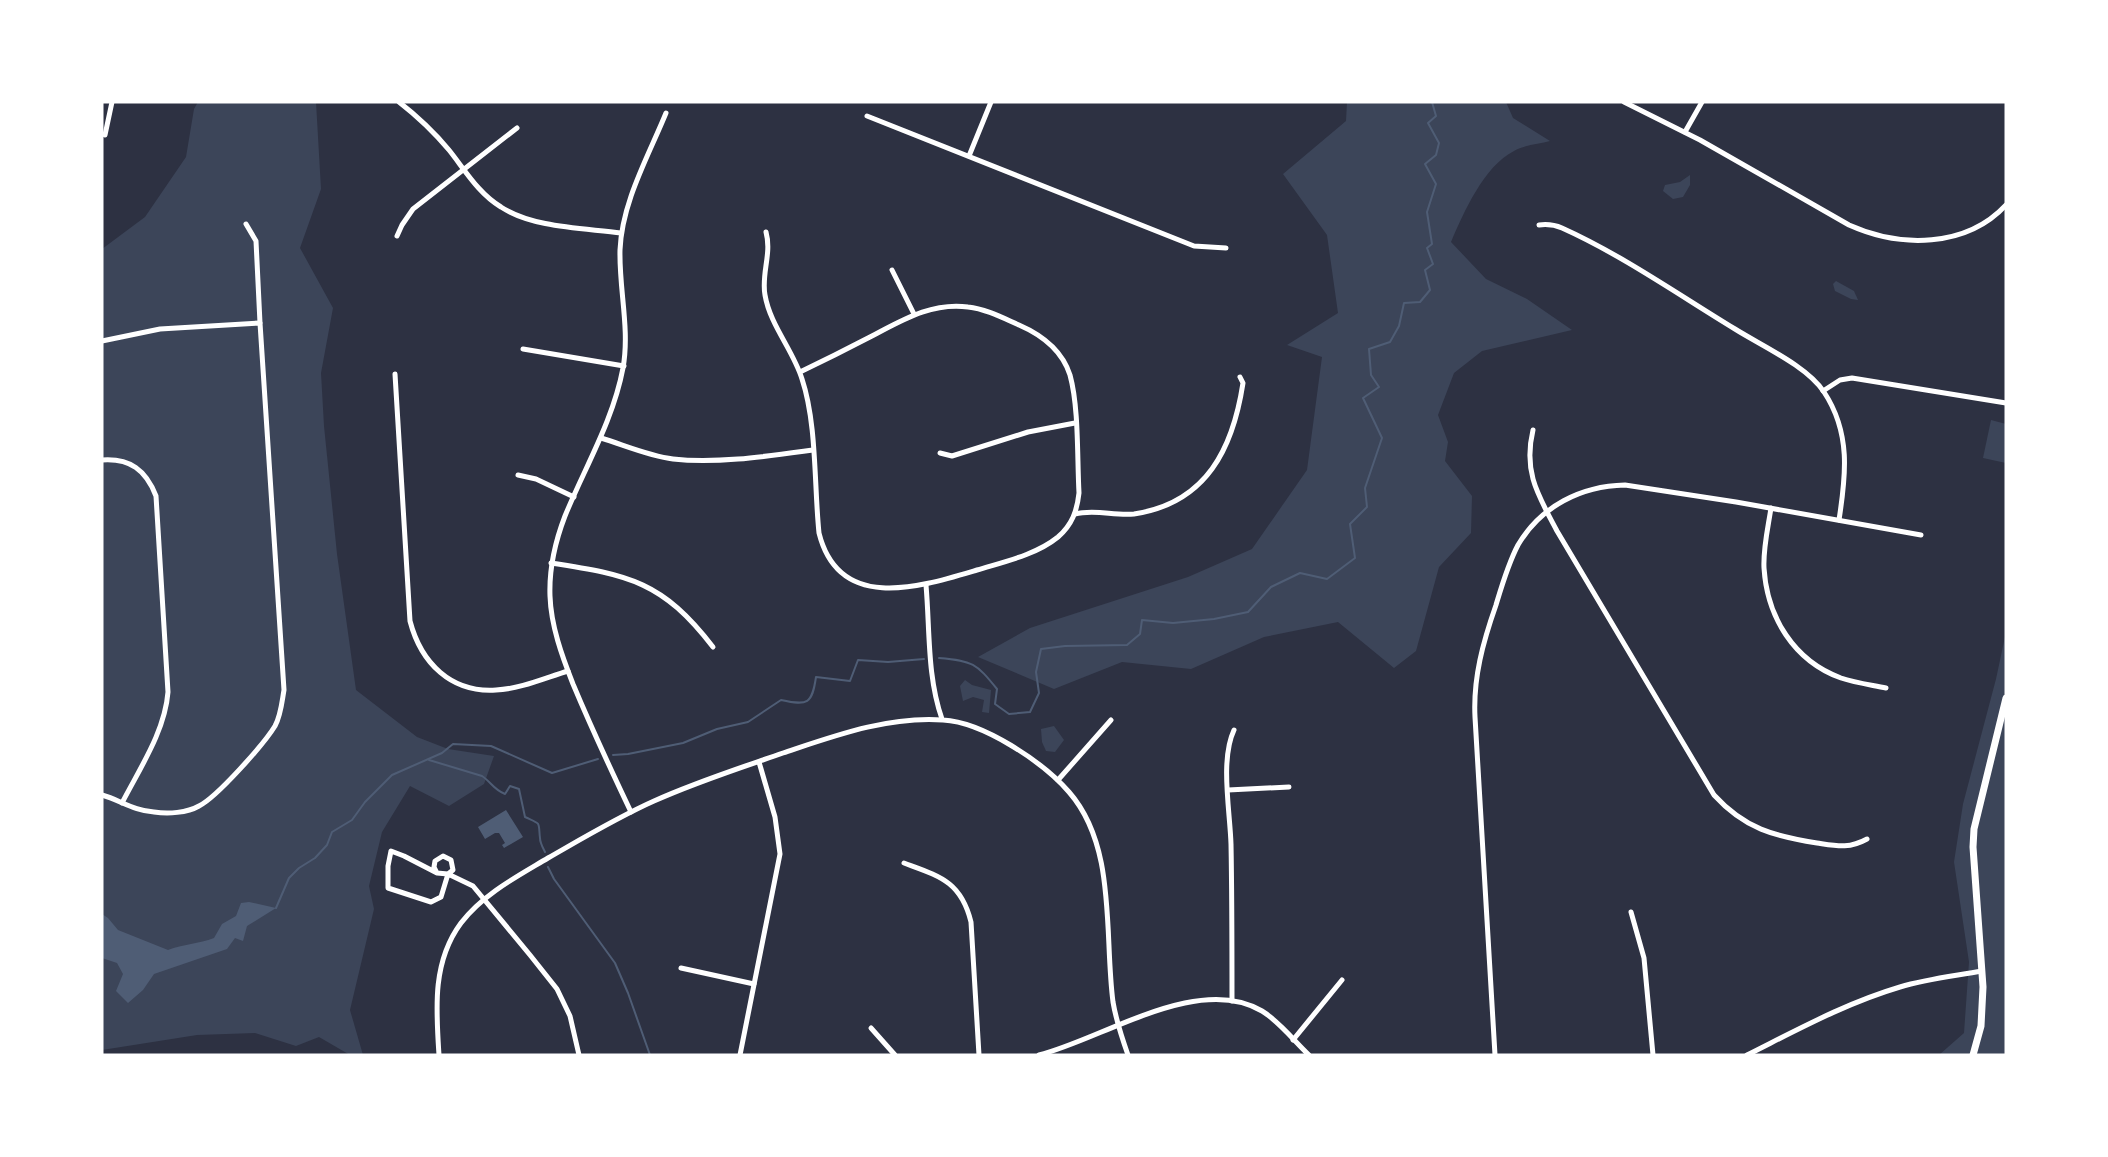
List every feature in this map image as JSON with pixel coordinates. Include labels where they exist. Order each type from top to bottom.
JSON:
[{"type":"street","points":[[105,135],[112,102]]},
{"type":"street","points":[[399,102],[432,131],[477,187],[489,199],[509,212],[541,222],[621,233]]},
{"type":"street","points":[[969,156],[991,102]]},
{"type":"street","points":[[1624,102],[1685,132],[1849,225],[1875,235],[1930,240],[1955,237],[1982,226],[2006,205]]},
{"type":"street","points":[[1685,132],[1702,102]]},
{"type":"street","points":[[631,812],[568,670],[552,616],[551,563],[562,525],[601,438],[620,383],[624,366],[626,322],[620,261],[621,233],[629,203],[666,113]]},
{"type":"street","points":[[867,116],[1194,246],[1226,248]]},
{"type":"street","points":[[397,236],[413,209],[517,128]]},
{"type":"street","points":[[102,795],[135,809],[155,813],[180,812],[198,807],[213,797],[264,742],[276,724],[284,690],[256,241],[246,224]]},
{"type":"street","points":[[1539,225],[1559,226],[1637,269],[1791,364],[1823,391],[1835,412],[1845,451],[1845,485],[1839,520]]},
{"type":"street","points":[[766,232],[769,249],[764,275],[765,295],[776,325],[800,372],[807,397],[819,533],[823,550],[835,568],[850,579],[873,587],[907,588],[926,585],[1003,563],[1041,548],[1065,531],[1075,514],[1079,493],[1076,423],[1070,374],[1059,354],[1038,334],[991,312],[966,306],[933,308],[914,314],[800,372]]},
{"type":"street","points":[[892,270],[914,314]]},
{"type":"street","points":[[102,341],[160,329],[260,323]]},
{"type":"street","points":[[523,348],[624,366]]},
{"type":"street","points":[[395,374],[411,621],[420,648],[443,675],[470,688],[498,690],[512,688],[568,670]]},
{"type":"street","points":[[1075,514],[1092,512],[1117,515],[1150,511],[1176,500],[1194,488],[1210,471],[1228,442],[1238,412],[1243,383],[1240,378]]},
{"type":"street","points":[[1823,391],[1840,380],[1852,378],[2006,403]]},
{"type":"street","points":[[940,453],[952,456],[1028,432],[1076,423]]},
{"type":"street","points":[[1533,430],[1529,455],[1533,486],[1714,795],[1725,807],[1749,824],[1778,836],[1849,846],[1867,839]]},
{"type":"street","points":[[601,438],[662,457],[688,460],[813,450]]},
{"type":"street","points":[[102,460],[113,459],[127,462],[139,470],[150,481],[156,496],[168,692],[163,722],[122,803]]},
{"type":"street","points":[[518,475],[536,479],[574,497]]},
{"type":"street","points":[[1495,1055],[1475,717],[1476,677],[1485,638],[1511,560],[1525,535],[1547,512],[1566,498],[1595,487],[1623,485],[1771,508],[1921,535]]},
{"type":"street","points":[[1771,508],[1764,566],[1770,602],[1782,629],[1803,655],[1828,673],[1850,681],[1886,688]]},
{"type":"street","points":[[551,563],[608,572],[654,590],[682,611],[714,647]]},
{"type":"street","points":[[926,585],[931,670],[942,720]]},
{"type":"street","points":[[1973,1055],[1981,1026],[1982,971],[1973,847],[1974,829],[2006,698]]},
{"type":"street","points":[[439,1055],[437,986],[441,967],[452,938],[470,912],[510,881],[631,812],[663,797],[759,762],[872,725],[902,721],[942,720],[957,721],[985,731],[1033,760],[1058,780],[1083,809],[1098,843],[1113,1004],[1128,1055]]},
{"type":"street","points":[[1058,780],[1111,720]]},
{"type":"street","points":[[1232,1001],[1228,747],[1234,730]]},
{"type":"street","points":[[740,1055],[780,854],[775,818],[759,762]]},
{"type":"street","points":[[1228,789],[1289,787]]},
{"type":"street","points":[[437,873],[434,867],[435,861],[446,856],[452,860],[453,866],[448,874],[441,897],[431,902],[388,888],[391,851],[437,873],[448,874],[473,886],[556,989],[570,1016],[579,1055]]},
{"type":"street","points":[[904,863],[950,883],[963,898],[968,910],[971,922],[979,1055]]},
{"type":"street","points":[[1631,912],[1644,958],[1653,1055]]},
{"type":"street","points":[[681,968],[754,984]]},
{"type":"street","points":[[1747,1055],[1868,998],[1924,981],[1982,971]]},
{"type":"street","points":[[1293,1040],[1342,981]]},
{"type":"street","points":[[1039,1055],[1147,1015],[1202,1001],[1232,1001],[1261,1011],[1271,1017],[1309,1055]]},
{"type":"street","points":[[871,1028],[895,1055]]},
{"type":"shaded area","points":[[198,102],[316,102],[321,189],[300,248],[333,308],[321,373],[324,426],[337,554],[356,690],[417,737],[448,749],[494,756],[484,784],[449,806],[410,786],[382,832],[369,886],[374,909],[350,1010],[363,1055],[350,1055],[319,1037],[296,1046],[255,1033],[197,1035],[102,1050],[102,249],[145,217],[186,157],[194,109]]},
{"type":"shaded area","points":[[1347,102],[1506,102],[1513,118],[1550,141],[1518,149],[1493,167],[1476,191],[1451,242],[1486,279],[1527,299],[1572,330],[1482,351],[1454,373],[1438,415],[1448,442],[1445,461],[1472,496],[1471,533],[1439,567],[1416,651],[1394,668],[1338,622],[1264,637],[1191,669],[1122,662],[1054,689],[978,657],[1030,628],[1188,577],[1252,549],[1307,470],[1322,357],[1287,345],[1338,313],[1327,235],[1283,174],[1346,121]]},
{"type":"shaded area","points":[[1690,175],[1690,185],[1683,197],[1673,199],[1663,191],[1665,185],[1680,182]]},
{"type":"shaded area","points":[[1836,281],[1854,291],[1858,300],[1835,291],[1833,284]]},
{"type":"shaded area","points":[[1991,420],[2006,424],[2006,463],[1983,458]]},
{"type":"shaded area","points":[[2006,632],[2006,1055],[1939,1055],[1964,1033],[1969,962],[1954,862],[1963,804]]},
{"type":"shaded area","points":[[965,680],[972,685],[991,690],[989,713],[982,712],[984,700],[973,697],[963,701],[960,686]]},
{"type":"shaded area","points":[[1054,726],[1064,740],[1055,752],[1046,751],[1042,742],[1041,729]]},
{"type":"shaded area","points":[[506,810],[523,837],[504,848],[502,845],[505,843],[499,833],[485,839],[478,827]]},
{"type":"shaded area","points":[[249,902],[276,908],[247,926],[243,941],[235,938],[227,949],[154,974],[143,990],[128,1003],[116,991],[123,974],[117,963],[102,958],[102,914],[118,930],[168,950],[214,938],[222,924],[236,916],[241,903]]},
{"type":"waterway","points":[[939,658],[959,660],[973,665],[997,689],[995,704],[1009,714],[1030,712],[1039,693],[1036,672],[1041,649],[1065,646],[1127,645],[1140,634],[1142,620],[1173,623],[1214,619],[1248,612],[1271,587],[1300,573],[1327,579],[1355,558],[1350,524],[1367,507],[1365,488],[1382,438],[1363,398],[1379,387],[1371,375],[1369,349],[1390,342],[1399,326],[1404,303],[1420,302],[1430,290],[1425,270],[1433,264],[1427,248],[1432,244],[1427,212],[1436,184],[1425,164],[1436,155],[1439,143],[1428,123],[1436,116],[1432,102]]},
{"type":"waterway","points":[[613,755],[683,743],[717,729],[748,722],[781,700],[797,703],[807,701],[813,693],[816,677],[850,681],[858,660],[888,662],[924,659]]},
{"type":"waterway","points":[[276,908],[289,878],[299,868],[315,858],[327,845],[332,832],[352,820],[365,802],[392,775],[442,753],[453,744],[491,746],[552,773],[598,759]]},
{"type":"waterway","points":[[429,760],[482,776],[505,794],[510,786],[519,789],[525,817],[538,824],[540,842],[545,852]]},
{"type":"waterway","points":[[548,867],[554,879],[615,963],[650,1055]]}]
